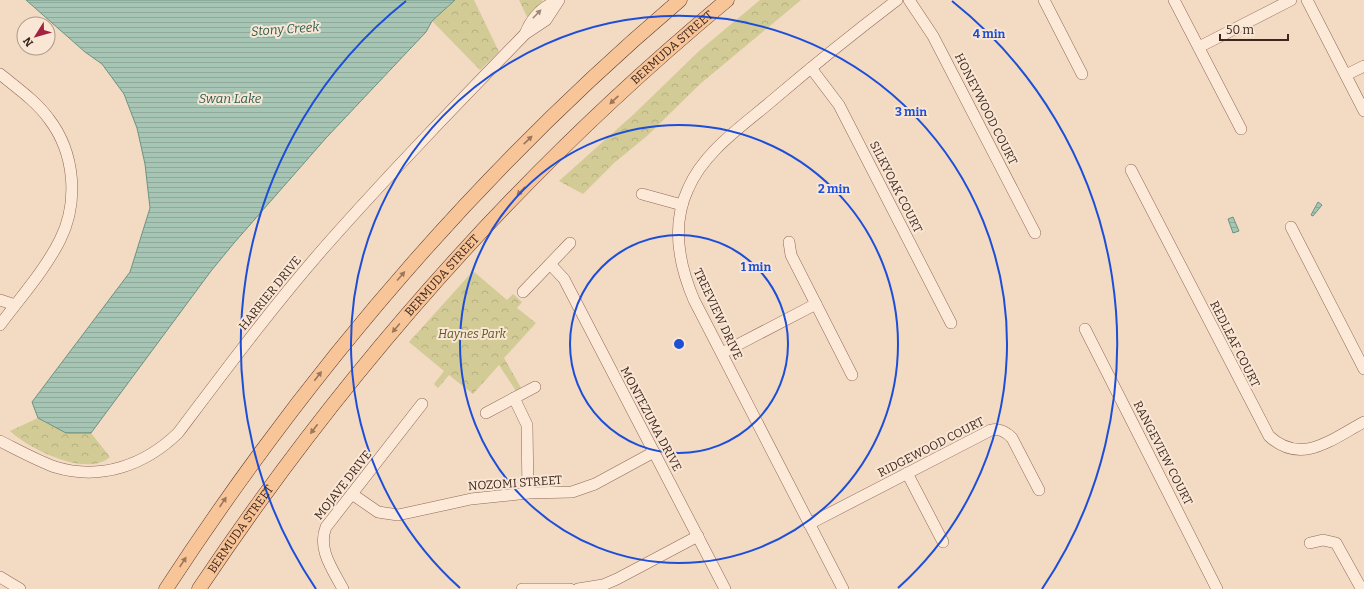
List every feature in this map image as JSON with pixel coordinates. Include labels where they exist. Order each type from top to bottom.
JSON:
[{"type":"main road","points":[[166,589],[227,497],[281,423],[326,365],[400,278],[522,146],[592,79],[680,0]]},
{"type":"main road","name":"BERMUDA STREET","points":[[199,589],[322,419],[365,365],[432,286],[577,134],[644,72],[727,0]]},
{"type":"street","name":"TREEVIEW DRIVE","points":[[843,589],[684,278],[680,257],[679,235],[682,205],[688,189],[696,173],[710,156],[739,128],[811,68],[897,0]]},
{"type":"street","name":"HONEYWOOD COURT","points":[[909,0],[933,36],[1035,233]]},
{"type":"street","points":[[1044,0],[1082,74]]},
{"type":"street","points":[[1174,0],[1241,129]]},
{"type":"street","points":[[1199,47],[1291,0]]},
{"type":"street","points":[[1307,0],[1364,111]]},
{"type":"street","name":"HARRIER DRIVE","points":[[0,441],[55,466],[82,472],[112,470],[128,466],[141,461],[167,443],[178,433],[245,345],[330,241],[403,159],[525,34],[528,24],[538,13],[550,4],[558,1]]},
{"type":"street","points":[[1346,75],[1364,66]]},
{"type":"street","name":"SILKYOAK COURT","points":[[811,68],[840,105],[951,323]]},
{"type":"street","points":[[0,74],[27,96],[50,120],[64,145],[72,175],[69,218],[60,240],[0,325]]},
{"type":"street","name":"REDLEAF COURT","points":[[1131,170],[1269,436],[1283,447],[1299,451],[1318,446],[1364,422]]},
{"type":"street","points":[[642,194],[682,205]]},
{"type":"street","points":[[1292,227],[1364,369]]},
{"type":"street","points":[[523,292],[570,242]]},
{"type":"street","points":[[789,242],[791,255],[852,375]]},
{"type":"street","name":"MONTEZUMA DRIVE","points":[[550,264],[564,279],[725,589]]},
{"type":"street","points":[[0,300],[15,305]]},
{"type":"street","points":[[722,353],[816,304]]},
{"type":"street","name":"RANGEVIEW COURT","points":[[1085,329],[1217,589]]},
{"type":"street","points":[[486,413],[535,387]]},
{"type":"street","points":[[514,398],[527,425],[528,493]]},
{"type":"street","name":"MOJAVE DRIVE","points":[[343,589],[327,557],[322,542],[326,527],[422,404]]},
{"type":"street","name":"RIDGEWOOD COURT","points":[[809,524],[996,429],[1007,432],[1012,438],[1039,490]]},
{"type":"street","name":"NOZOMI STREET","points":[[352,494],[378,512],[398,515],[471,499],[528,493],[559,493],[582,489],[654,452]]},
{"type":"street","points":[[907,473],[943,542]]},
{"type":"street","points":[[578,589],[603,585],[617,579],[698,536]]},
{"type":"street","points":[[1310,543],[1322,540],[1336,543],[1361,588]]},
{"type":"street","points":[[0,577],[20,589]]},
{"type":"street","points":[[522,589],[570,589]]},
{"type":"green space","points":[[455,0],[474,0],[499,52],[480,70],[432,21]]},
{"type":"green space","points":[[519,0],[542,0],[544,4],[528,19]]},
{"type":"green space","points":[[760,0],[801,0],[700,84],[647,136],[614,163],[583,194],[559,181],[634,114],[699,51]]},
{"type":"green space","name":"Haynes Park","points":[[473,271],[507,300],[513,294],[522,302],[517,308],[536,323],[504,358],[521,388],[516,391],[499,365],[473,394],[449,375],[438,388],[434,384],[444,371],[409,342]]},
{"type":"green space","points":[[38,418],[66,433],[91,433],[110,457],[100,463],[73,463],[58,459],[30,446],[10,431]]},
{"type":"water","name":"Swan Lake","points":[[26,0],[455,0],[432,21],[426,32],[326,138],[234,243],[211,271],[91,433],[66,433],[38,418],[32,402],[130,272],[150,208],[145,164],[137,128],[124,94],[102,64],[85,52],[56,26],[56,16],[44,16]]},
{"type":"water","points":[[1318,202],[1322,205],[1313,216],[1311,215]]},
{"type":"water","points":[[1233,217],[1239,231],[1233,233],[1228,219]]},
{"type":"water label","name":"Stony Creek","points":[[285,29]]}]
